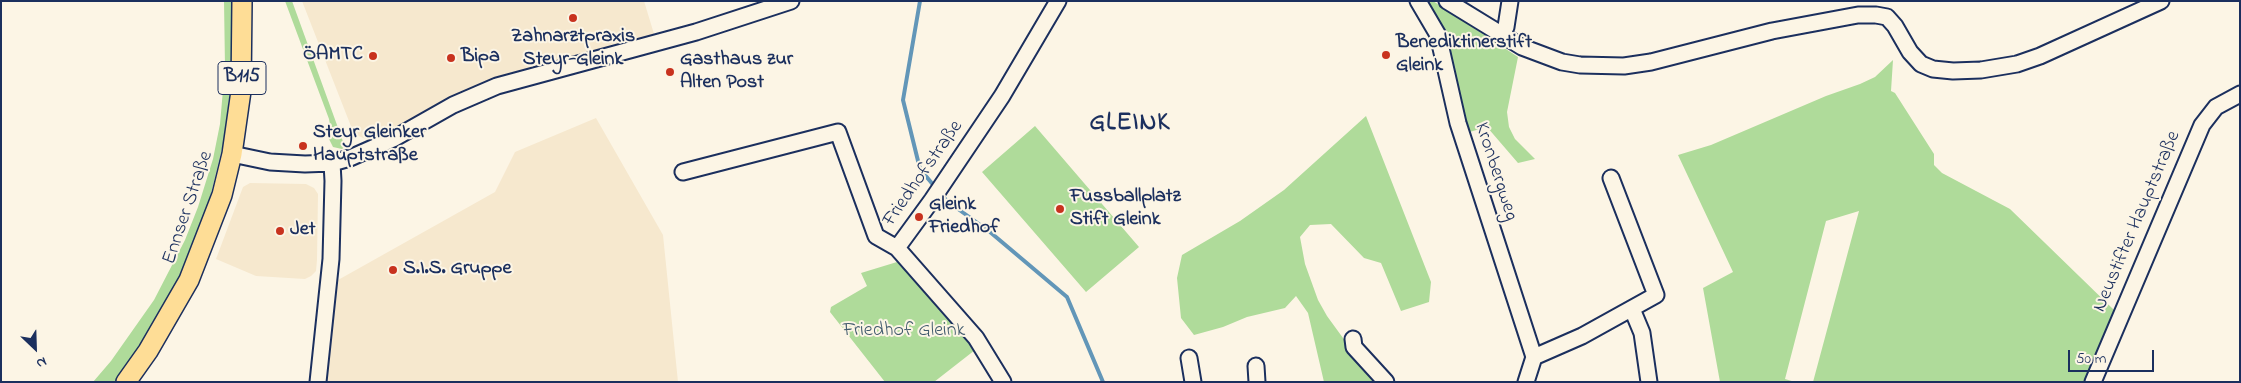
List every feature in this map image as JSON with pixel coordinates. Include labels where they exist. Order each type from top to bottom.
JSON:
[{"type":"main road","name":"Ennser Straße","points":[[126,382],[161,329],[189,280],[211,226],[232,154],[241,91],[242,1]]},
{"type":"street","points":[[232,154],[287,163],[332,163],[371,150],[446,108],[497,86],[696,32],[791,1]]},
{"type":"street","name":"Friedhofstraße","points":[[1003,382],[976,338],[896,248],[932,200],[1002,96],[1058,1]]},
{"type":"street","name":"Kronbergweg","points":[[1418,1],[1438,35],[1458,123],[1534,357]]},
{"type":"street","points":[[1447,1],[1522,47],[1562,62],[1597,67],[1651,62],[1772,31],[1858,15],[1876,15],[1887,17],[1895,26],[1910,52],[1921,64],[1954,71],[1981,70],[2017,64],[2040,56],[2161,1]]},
{"type":"street","points":[[1502,36],[1506,27],[1510,1]]},
{"type":"street","name":"Neustifter Hauptstraße","points":[[2093,382],[2202,125],[2216,108],[2240,94]]},
{"type":"street","points":[[683,172],[838,132],[876,236],[896,248]]},
{"type":"street","points":[[318,382],[331,259],[334,181],[332,163]]},
{"type":"street","points":[[1522,381],[1534,357],[1582,336],[1656,295],[1610,178]]},
{"type":"street","points":[[1632,309],[1642,333],[1649,382]]},
{"type":"street","points":[[1353,339],[1354,347],[1386,382]]},
{"type":"street","points":[[1189,358],[1193,382]]},
{"type":"street","points":[[1256,366],[1257,382]]},
{"type":"shaded area","points":[[302,1],[644,1],[654,34],[483,83],[451,97],[370,141],[354,134]]},
{"type":"shaded area","points":[[596,118],[663,235],[678,382],[321,382],[338,280],[495,192],[515,152]]},
{"type":"shaded area","points":[[250,183],[306,184],[314,188],[318,194],[317,260],[316,271],[311,276],[305,279],[256,276],[216,259],[243,187]]},
{"type":"green space","points":[[224,1],[232,1],[234,27],[231,79],[225,136],[206,214],[181,278],[157,323],[117,382],[93,382],[111,361],[154,300],[185,240],[198,207],[213,159],[220,124],[225,67]]},
{"type":"green space","points":[[285,1],[292,1],[345,147],[342,149],[333,147],[329,139],[332,137],[329,119]]},
{"type":"green space","points":[[1424,1],[1433,1],[1518,57],[1507,112],[1509,127],[1515,139],[1535,159],[1518,163],[1487,127],[1466,133]]},
{"type":"green space","points":[[1893,60],[1891,91],[1895,93],[1934,154],[1934,165],[1942,173],[2010,209],[2114,310],[2085,382],[1813,382],[1859,211],[1826,221],[1785,379],[1795,382],[1720,382],[1703,288],[1733,272],[1678,155],[1711,145],[1826,96],[1860,84],[1875,77]]},
{"type":"green space","points":[[1366,116],[1431,282],[1429,302],[1401,311],[1381,263],[1364,258],[1331,224],[1310,225],[1300,237],[1305,264],[1318,300],[1327,316],[1375,382],[1324,382],[1308,313],[1296,296],[1285,308],[1247,317],[1223,327],[1194,335],[1181,318],[1177,278],[1182,255],[1240,221],[1284,190]]},
{"type":"green space","name":"Fussballplatz Stift Gleink","points":[[1035,126],[1139,247],[1086,292],[982,172]]},
{"type":"green space","name":"Friedhof Gleink","points":[[897,262],[938,303],[975,350],[934,382],[885,382],[830,312],[831,307],[867,286],[861,273]]},
{"type":"waterway","points":[[920,1],[903,100],[920,169],[935,187]]},
{"type":"waterway","points":[[940,193],[947,201],[990,232],[1067,297],[1103,382]]},
{"type":"place","name":"Zahnarztpraxis Steyr-Gleink","points":[[573,18]]},
{"type":"place","name":"Benediktinerstift Gleink","points":[[1386,55]]},
{"type":"place","name":"ÖAMTC","points":[[373,56]]},
{"type":"place","name":"Bipa","points":[[451,58]]},
{"type":"place","name":"Gasthaus zur Alten Post","points":[[670,72]]},
{"type":"place","name":"Steyr Gleinker Hauptstraße","points":[[303,146]]},
{"type":"place","name":"Fussballplatz Stift Gleink","points":[[1060,209]]},
{"type":"place","name":"Gleink Friedhof","points":[[919,217]]},
{"type":"place","name":"Jet","points":[[280,231]]},
{"type":"place","name":"S.I.S. Gruppe","points":[[393,270]]},
{"type":"district","name":"GLEINK","points":[[1130,125]]}]
